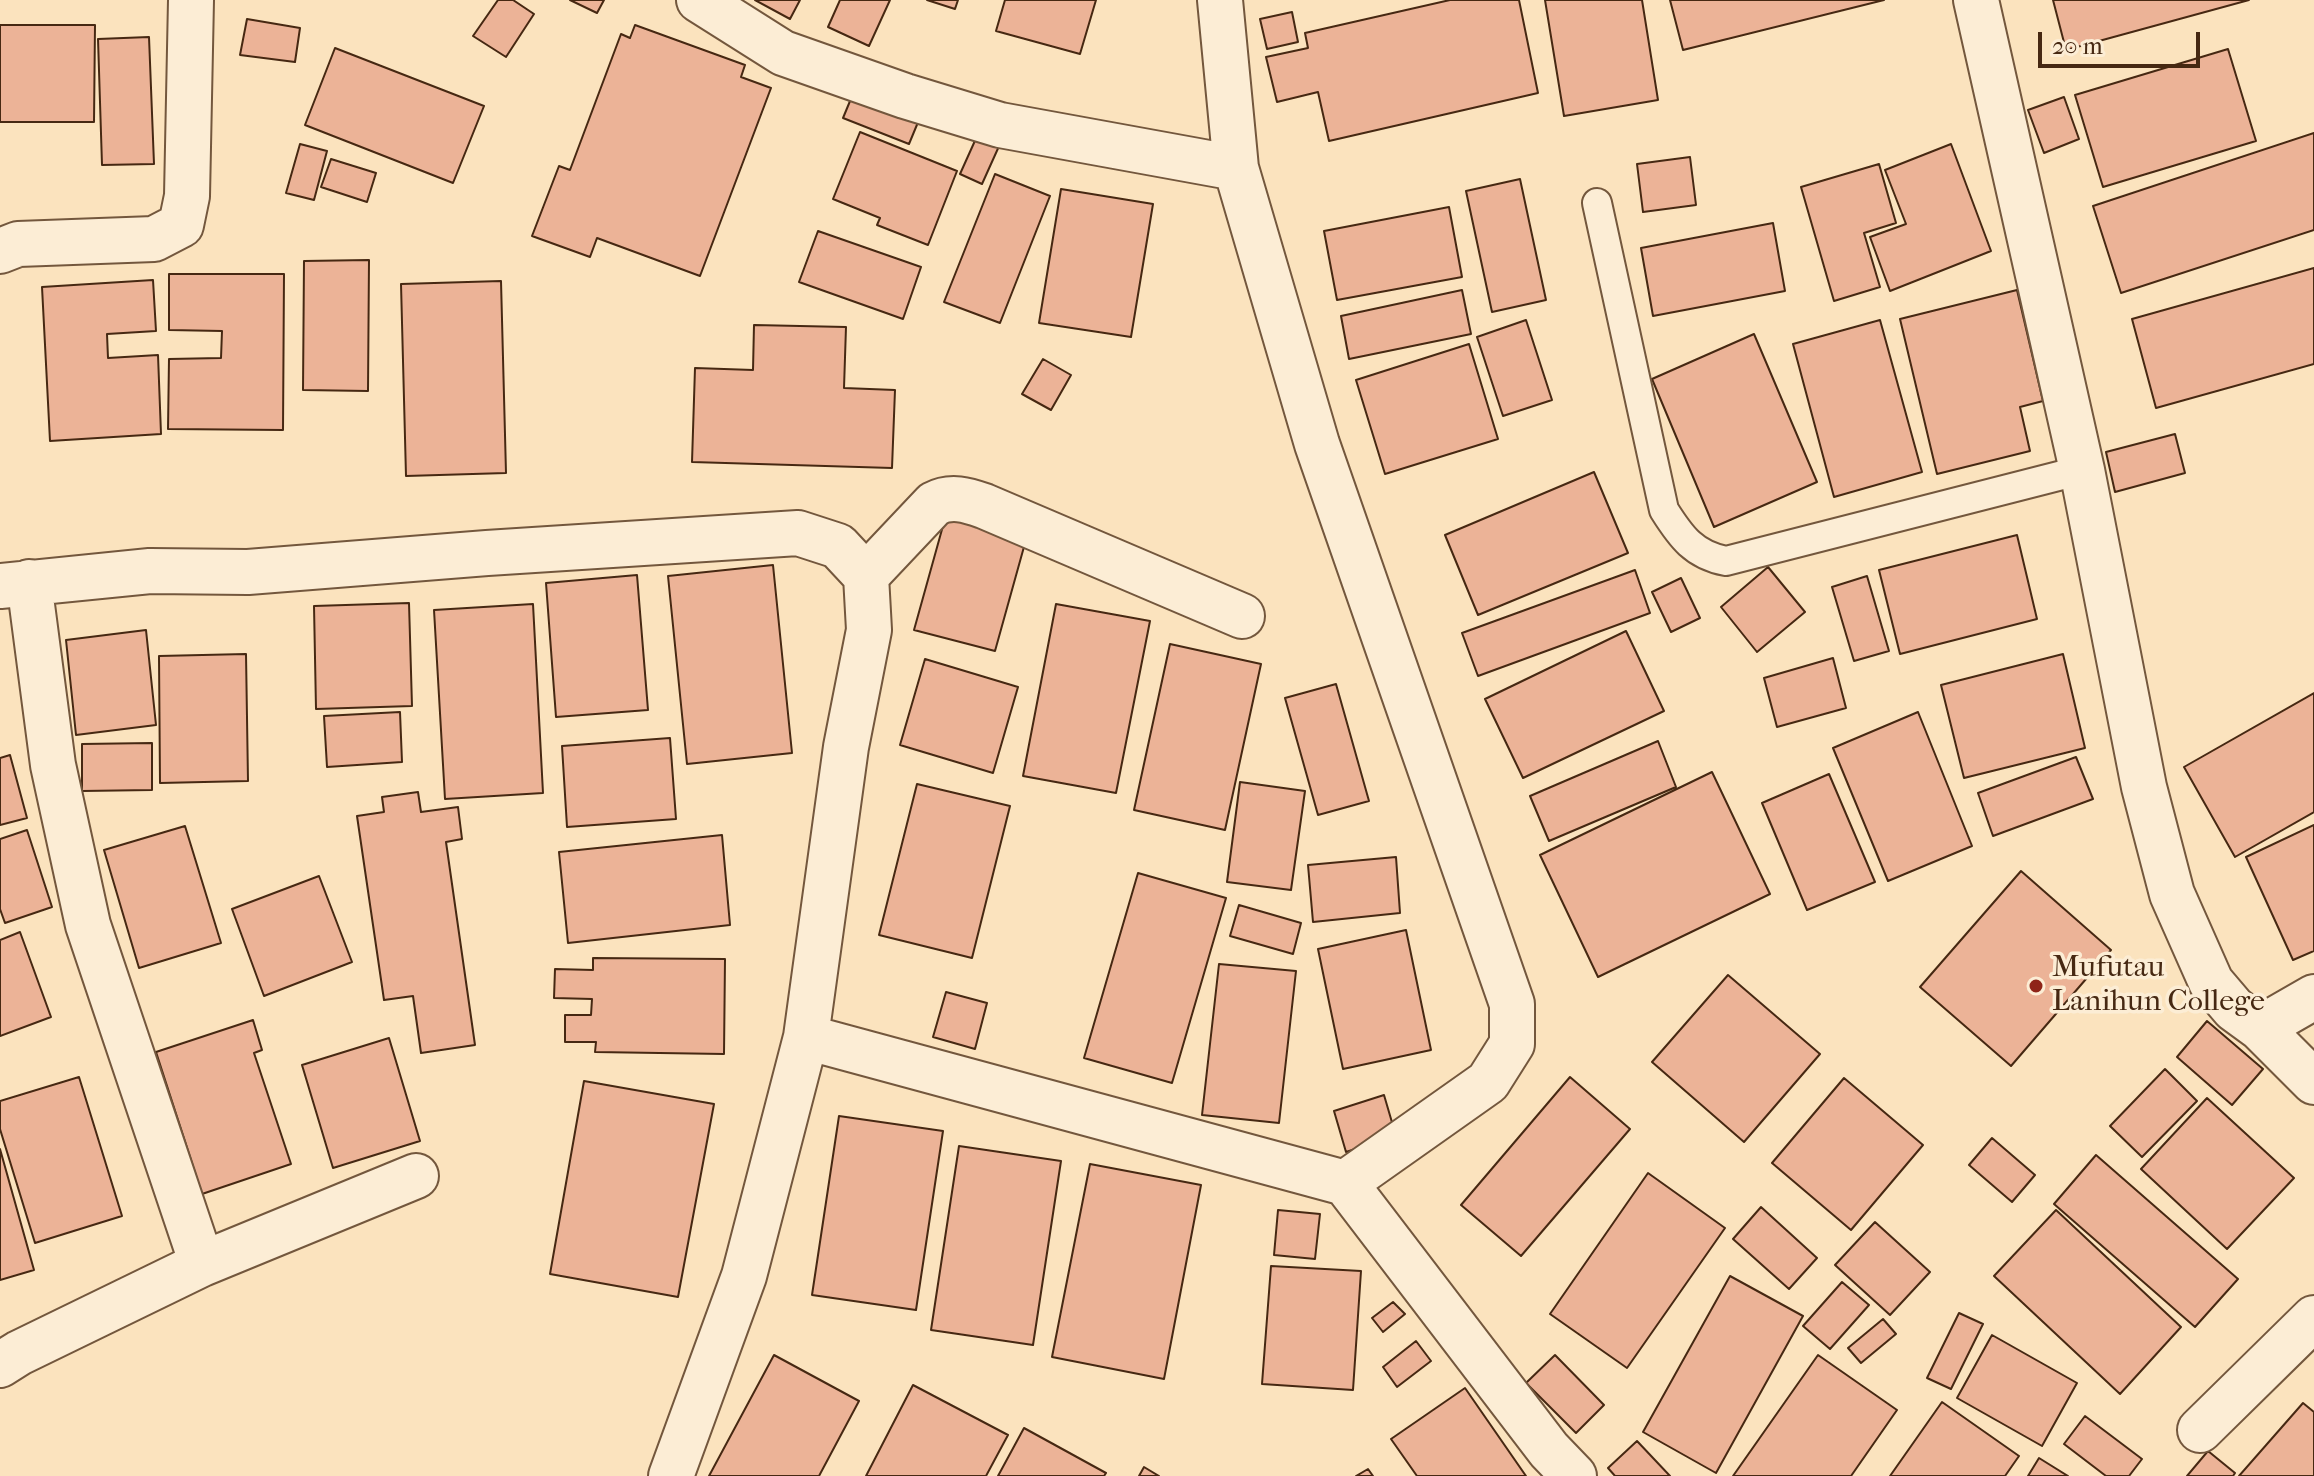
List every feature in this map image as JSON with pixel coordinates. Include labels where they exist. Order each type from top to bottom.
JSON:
[{"type":"street","points":[[0,251],[18,244],[154,239],[181,225],[187,196],[191,0]]},
{"type":"street","points":[[699,0],[783,53],[905,96],[1000,125],[1236,168]]},
{"type":"street","points":[[1220,0],[1236,168],[1317,444],[1512,1004],[1512,1044],[1488,1082],[1345,1183]]},
{"type":"street","points":[[1976,0],[2082,470],[2144,787],[2172,894],[2211,982],[2234,1009],[2260,1028],[2314,1082]]},
{"type":"street","points":[[866,576],[934,504],[941,500],[958,499],[984,506],[1242,616]]},
{"type":"street","points":[[202,1264],[88,925],[53,765],[7,582],[150,571],[248,572],[798,533],[838,546],[866,576],[869,630],[846,747],[806,1037],[744,1276],[671,1476]]},
{"type":"street","points":[[2260,1028],[2314,997]]},
{"type":"street","points":[[806,1037],[1345,1183],[1549,1450],[1574,1476]]},
{"type":"street","points":[[0,1365],[202,1264],[416,1176]]},
{"type":"street","points":[[2200,1430],[2314,1318]]},
{"type":"lane","points":[[1597,203],[1664,510],[1690,545],[1707,558],[1726,561],[2082,470]]},
{"type":"building","points":[[498,0],[513,0],[534,14],[506,57],[473,36]]},
{"type":"building","points":[[570,0],[604,0],[597,13]]},
{"type":"building","points":[[755,0],[800,0],[790,19]]},
{"type":"building","points":[[840,0],[890,0],[869,46],[828,27]]},
{"type":"building","points":[[927,0],[958,0],[955,9]]},
{"type":"building","points":[[1005,0],[1096,0],[1080,54],[996,31]]},
{"type":"building","points":[[1450,0],[1519,0],[1538,93],[1329,141],[1318,92],[1277,102],[1266,57],[1308,48],[1305,33]]},
{"type":"building","points":[[1545,0],[1642,0],[1658,100],[1564,116]]},
{"type":"building","points":[[1670,0],[1884,0],[1683,50]]},
{"type":"building","points":[[2053,0],[2249,0],[2066,50]]},
{"type":"building","points":[[1292,12],[1298,42],[1267,49],[1260,19]]},
{"type":"building","points":[[247,19],[300,28],[295,62],[240,55]]},
{"type":"building","points":[[0,25],[95,25],[94,122],[0,122]]},
{"type":"building","points":[[635,25],[745,65],[741,77],[771,88],[700,276],[597,238],[590,257],[532,236],[559,166],[570,170],[621,34],[630,38]]},
{"type":"building","points":[[149,37],[154,164],[102,165],[98,39]]},
{"type":"building","points":[[335,48],[484,106],[453,183],[305,125]]},
{"type":"building","points":[[2228,49],[2256,141],[2103,187],[2075,95]]},
{"type":"building","points":[[855,89],[921,115],[909,144],[843,118]]},
{"type":"building","points":[[2064,97],[2079,139],[2044,153],[2028,110]]},
{"type":"building","points":[[860,132],[957,171],[928,245],[877,225],[880,218],[833,199]]},
{"type":"building","points":[[2314,133],[2314,230],[2121,293],[2093,206]]},
{"type":"building","points":[[978,134],[1000,144],[982,184],[960,174]]},
{"type":"building","points":[[300,144],[327,151],[314,200],[286,193]]},
{"type":"building","points":[[1951,144],[1991,251],[1890,291],[1870,237],[1906,224],[1885,170]]},
{"type":"building","points":[[1690,157],[1696,205],[1643,212],[1637,164]]},
{"type":"building","points":[[331,159],[376,173],[367,202],[321,187]]},
{"type":"building","points":[[1879,164],[1896,223],[1864,233],[1880,287],[1834,301],[1801,187]]},
{"type":"building","points":[[995,174],[1050,196],[1000,323],[944,302]]},
{"type":"building","points":[[1520,179],[1546,300],[1492,312],[1466,191]]},
{"type":"building","points":[[1061,189],[1153,204],[1131,337],[1039,323]]},
{"type":"building","points":[[1449,207],[1462,277],[1337,300],[1324,231]]},
{"type":"building","points":[[1773,223],[1785,291],[1653,316],[1641,248]]},
{"type":"building","points":[[818,231],[921,267],[903,319],[799,282]]},
{"type":"building","points":[[369,260],[368,391],[303,390],[304,261]]},
{"type":"building","points":[[2314,268],[2314,364],[2156,408],[2132,319]]},
{"type":"building","points":[[169,274],[284,274],[283,430],[168,429],[169,359],[221,358],[222,331],[169,330]]},
{"type":"building","points":[[153,280],[156,331],[107,334],[108,358],[158,355],[161,434],[50,441],[42,287]]},
{"type":"building","points":[[501,281],[506,473],[406,476],[401,284]]},
{"type":"building","points":[[1462,290],[1471,334],[1349,359],[1341,316]]},
{"type":"building","points":[[2017,290],[2043,401],[2020,407],[2030,451],[1937,474],[1900,319]]},
{"type":"building","points":[[1526,320],[1552,400],[1503,416],[1477,337]]},
{"type":"building","points":[[1880,320],[1922,472],[1834,497],[1793,344]]},
{"type":"building","points":[[754,325],[846,327],[844,388],[895,390],[892,468],[692,462],[695,368],[753,370]]},
{"type":"building","points":[[1754,334],[1817,482],[1714,527],[1652,379]]},
{"type":"building","points":[[1469,344],[1498,439],[1385,474],[1356,380]]},
{"type":"building","points":[[1043,359],[1071,375],[1051,410],[1022,394]]},
{"type":"building","points":[[2175,434],[2185,473],[2115,492],[2106,452]]},
{"type":"building","points":[[1594,472],[1628,553],[1478,615],[1445,535]]},
{"type":"building","points":[[946,515],[1027,536],[995,651],[914,630]]},
{"type":"building","points":[[2017,535],[2037,619],[1900,654],[1879,570]]},
{"type":"building","points":[[773,565],[792,753],[687,764],[668,576]]},
{"type":"building","points":[[1768,567],[1805,612],[1757,652],[1721,607]]},
{"type":"building","points":[[1635,570],[1650,613],[1478,676],[1462,633]]},
{"type":"building","points":[[637,575],[648,710],[556,717],[546,583]]},
{"type":"building","points":[[1867,576],[1889,651],[1854,661],[1832,587]]},
{"type":"building","points":[[1681,578],[1700,618],[1671,632],[1652,592]]},
{"type":"building","points":[[409,603],[412,706],[316,709],[314,606]]},
{"type":"building","points":[[533,604],[543,793],[445,799],[434,610]]},
{"type":"building","points":[[1056,604],[1150,621],[1116,793],[1023,776]]},
{"type":"building","points":[[146,630],[156,725],[76,735],[66,640]]},
{"type":"building","points":[[1626,631],[1664,711],[1523,778],[1485,699]]},
{"type":"building","points":[[1170,644],[1261,664],[1225,830],[1134,810]]},
{"type":"building","points":[[246,654],[248,781],[160,783],[159,656]]},
{"type":"building","points":[[2063,654],[2085,748],[1964,778],[1941,685]]},
{"type":"building","points":[[1833,658],[1846,708],[1777,727],[1764,678]]},
{"type":"building","points":[[925,659],[1018,687],[993,773],[900,745]]},
{"type":"building","points":[[1336,684],[1369,801],[1318,815],[1285,698]]},
{"type":"building","points":[[2314,693],[2314,812],[2235,857],[2184,767]]},
{"type":"building","points":[[400,712],[402,762],[327,767],[324,716]]},
{"type":"building","points":[[1918,712],[1972,846],[1888,881],[1833,748]]},
{"type":"building","points":[[670,738],[676,819],[567,827],[562,746]]},
{"type":"building","points":[[1658,741],[1676,787],[1549,841],[1530,796]]},
{"type":"building","points":[[152,743],[152,790],[82,791],[82,744]]},
{"type":"building","points":[[10,755],[27,818],[0,825],[0,758]]},
{"type":"building","points":[[2076,757],[2093,799],[1993,836],[1978,793]]},
{"type":"building","points":[[1712,772],[1770,894],[1598,977],[1540,855]]},
{"type":"building","points":[[1829,774],[1875,882],[1807,910],[1762,803]]},
{"type":"building","points":[[1240,782],[1305,791],[1291,890],[1227,882]]},
{"type":"building","points":[[917,784],[1010,806],[972,958],[879,935]]},
{"type":"building","points":[[418,792],[421,812],[458,807],[462,839],[446,842],[475,1045],[421,1053],[413,996],[384,1000],[357,816],[384,812],[382,797]]},
{"type":"building","points":[[2314,825],[2314,951],[2293,960],[2246,857]]},
{"type":"building","points":[[185,826],[221,943],[139,968],[104,850]]},
{"type":"building","points":[[27,830],[52,907],[5,923],[0,909],[0,839]]},
{"type":"building","points":[[722,835],[730,925],[568,943],[559,852]]},
{"type":"building","points":[[1396,857],[1400,913],[1313,922],[1308,865]]},
{"type":"building","points":[[2021,871],[2111,950],[2011,1066],[1920,987]]},
{"type":"building","points":[[1138,873],[1226,898],[1172,1083],[1084,1058]]},
{"type":"building","points":[[319,876],[352,962],[264,996],[232,909]]},
{"type":"building","points":[[1239,905],[1301,923],[1293,954],[1230,936]]},
{"type":"building","points":[[1406,930],[1431,1050],[1343,1069],[1318,949]]},
{"type":"building","points":[[20,932],[51,1017],[0,1036],[0,940]]},
{"type":"building","points":[[593,958],[725,959],[724,1054],[595,1052],[596,1042],[565,1042],[565,1015],[591,1015],[592,999],[554,998],[555,969],[593,970]]},
{"type":"building","points":[[1219,964],[1296,971],[1279,1123],[1202,1115]]},
{"type":"building","points":[[1728,975],[1820,1054],[1744,1142],[1652,1062]]},
{"type":"building","points":[[946,992],[987,1003],[975,1049],[933,1037]]},
{"type":"building","points":[[253,1020],[262,1050],[254,1053],[291,1164],[202,1194],[156,1052]]},
{"type":"building","points":[[2207,1021],[2263,1069],[2232,1105],[2177,1057]]},
{"type":"building","points":[[389,1038],[420,1141],[333,1168],[302,1065]]},
{"type":"building","points":[[2165,1069],[2197,1101],[2142,1157],[2110,1126]]},
{"type":"building","points":[[79,1077],[122,1216],[35,1243],[0,1129],[0,1101]]},
{"type":"building","points":[[1570,1077],[1630,1129],[1521,1256],[1461,1205]]},
{"type":"building","points":[[1844,1078],[1923,1145],[1851,1230],[1772,1163]]},
{"type":"building","points":[[584,1081],[714,1104],[678,1297],[550,1274]]},
{"type":"building","points":[[1384,1095],[1396,1136],[1346,1152],[1334,1111]]},
{"type":"building","points":[[2207,1098],[2294,1178],[2227,1249],[2141,1169]]},
{"type":"building","points":[[839,1116],[943,1131],[916,1310],[812,1295]]},
{"type":"building","points":[[1992,1138],[2035,1175],[2012,1202],[1969,1165]]},
{"type":"building","points":[[959,1146],[1061,1161],[1033,1345],[931,1330]]},
{"type":"building","points":[[0,1149],[34,1270],[0,1280]]},
{"type":"building","points":[[2096,1155],[2238,1279],[2195,1327],[2054,1204]]},
{"type":"building","points":[[1090,1164],[1201,1185],[1164,1379],[1052,1357]]},
{"type":"building","points":[[1648,1173],[1725,1228],[1627,1368],[1550,1314]]},
{"type":"building","points":[[1761,1207],[1817,1258],[1789,1289],[1733,1239]]},
{"type":"building","points":[[1278,1210],[1320,1214],[1315,1259],[1274,1255]]},
{"type":"building","points":[[2056,1210],[2181,1327],[2120,1394],[1994,1276]]},
{"type":"building","points":[[1875,1222],[1930,1272],[1890,1315],[1835,1265]]},
{"type":"building","points":[[1271,1266],[1361,1271],[1353,1390],[1262,1384]]},
{"type":"building","points":[[1730,1276],[1803,1316],[1716,1473],[1643,1432]]},
{"type":"building","points":[[1842,1282],[1869,1305],[1830,1349],[1803,1326]]},
{"type":"building","points":[[1393,1302],[1405,1314],[1383,1332],[1372,1318]]},
{"type":"building","points":[[1959,1313],[1983,1324],[1951,1389],[1927,1378]]},
{"type":"building","points":[[1883,1319],[1896,1334],[1861,1363],[1848,1348]]},
{"type":"building","points":[[1992,1335],[2077,1383],[2042,1446],[1957,1398]]},
{"type":"building","points":[[1416,1341],[1431,1361],[1397,1387],[1383,1367]]},
{"type":"building","points":[[774,1355],[859,1401],[819,1476],[709,1476]]},
{"type":"building","points":[[1555,1355],[1604,1405],[1576,1433],[1526,1383]]},
{"type":"building","points":[[1818,1355],[1897,1410],[1851,1476],[1733,1476]]},
{"type":"building","points":[[913,1385],[1008,1435],[986,1476],[866,1476]]},
{"type":"building","points":[[1465,1388],[1526,1476],[1417,1476],[1391,1439]]},
{"type":"building","points":[[1942,1402],[2019,1456],[2005,1476],[1890,1476]]},
{"type":"building","points":[[2303,1403],[2314,1412],[2314,1476],[2239,1476]]},
{"type":"building","points":[[2085,1416],[2142,1459],[2129,1476],[2106,1476],[2064,1444]]},
{"type":"building","points":[[1024,1428],[1106,1473],[1104,1476],[998,1476]]},
{"type":"building","points":[[1637,1441],[1670,1476],[1615,1476],[1608,1468]]},
{"type":"building","points":[[2208,1451],[2235,1473],[2233,1476],[2187,1476]]},
{"type":"building","points":[[2039,1458],[2068,1476],[2028,1476]]},
{"type":"building","points":[[1144,1467],[1159,1476],[1139,1476]]},
{"type":"building","points":[[1368,1469],[1373,1476],[1356,1476]]},
{"type":"place","name":"Mufutau Lanihun College","points":[[2036,986]]}]
